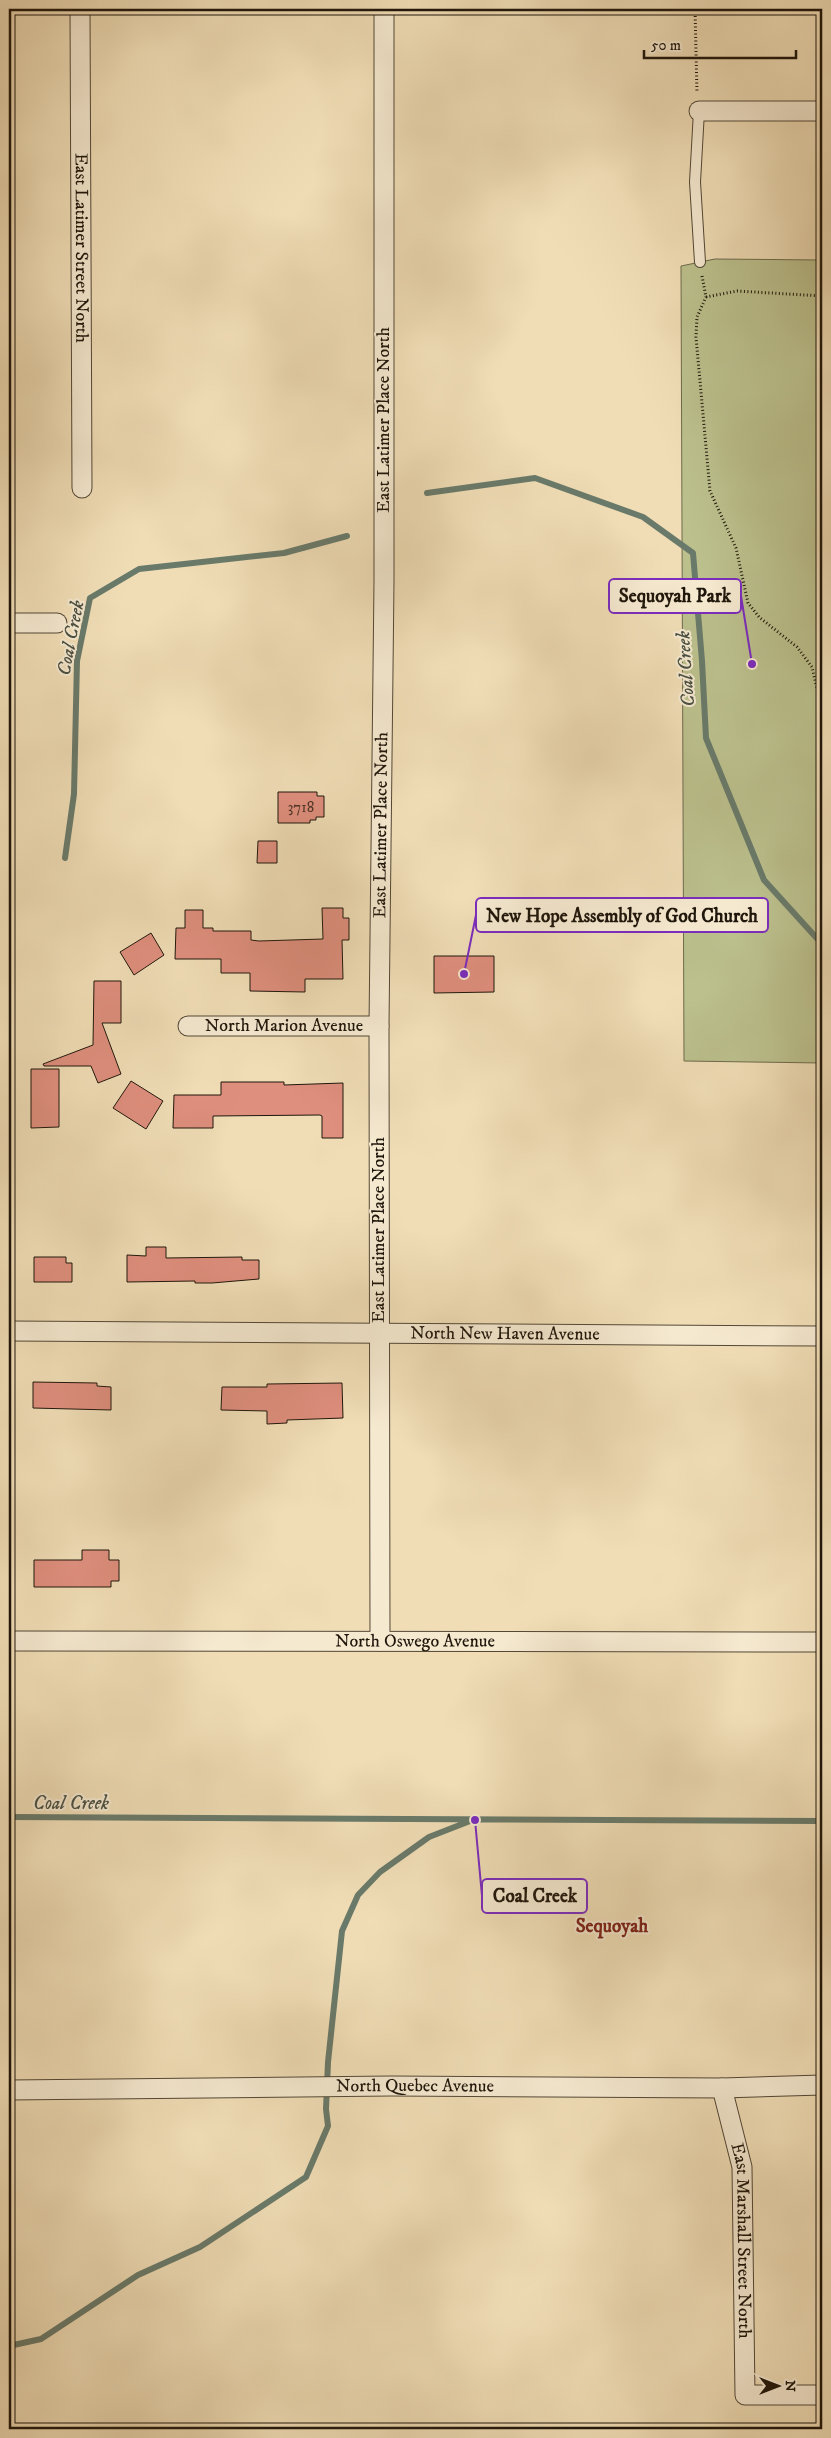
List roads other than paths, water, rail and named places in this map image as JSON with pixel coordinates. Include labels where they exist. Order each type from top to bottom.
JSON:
[{"type":"street","name":"East Latimer Street North","points":[[80,9],[82,488]]},
{"type":"street","name":"East Latimer Place North","points":[[380,1641],[379,1026],[384,581],[384,9]]},
{"type":"street","points":[[699,111],[822,111]]},
{"type":"street","points":[[9,623],[57,623]]},
{"type":"street","name":"North Marion Avenue","points":[[188,1026],[379,1026]]},
{"type":"street","name":"North New Haven Avenue","points":[[9,1331],[822,1336]]},
{"type":"street","name":"North Oswego Avenue","points":[[9,1641],[822,1642]]},
{"type":"street","name":"North Quebec Avenue","points":[[9,2090],[391,2086],[722,2088],[822,2085]]},
{"type":"street","name":"East Marshall Street North","points":[[722,2088],[742,2167],[744,2395],[822,2395]]},
{"type":"lane","points":[[699,111],[695,182],[700,262]]},
{"type":"waterway","name":"Coal Creek","points":[[427,493],[535,478],[643,517],[693,553],[706,738],[764,880],[822,944]]},
{"type":"waterway","name":"Coal Creek","points":[[65,858],[74,794],[77,661],[90,598],[139,569],[284,553],[347,536]]},
{"type":"waterway","name":"Coal Creek","points":[[9,1817],[822,1821]]},
{"type":"waterway","points":[[9,2346],[41,2339],[138,2275],[200,2247],[306,2177],[328,2126],[326,2109],[328,2062],[342,1931],[358,1895],[380,1872],[429,1837],[470,1821]]},
{"type":"place","name":"Sequoyah Park","points":[[752,664]]},
{"type":"place","name":"New Hope Assembly of God Church","points":[[464,974]]},
{"type":"place","name":"Coal Creek","points":[[475,1820]]},
{"type":"district","name":"Sequoyah","points":[[612,1926]]}]
